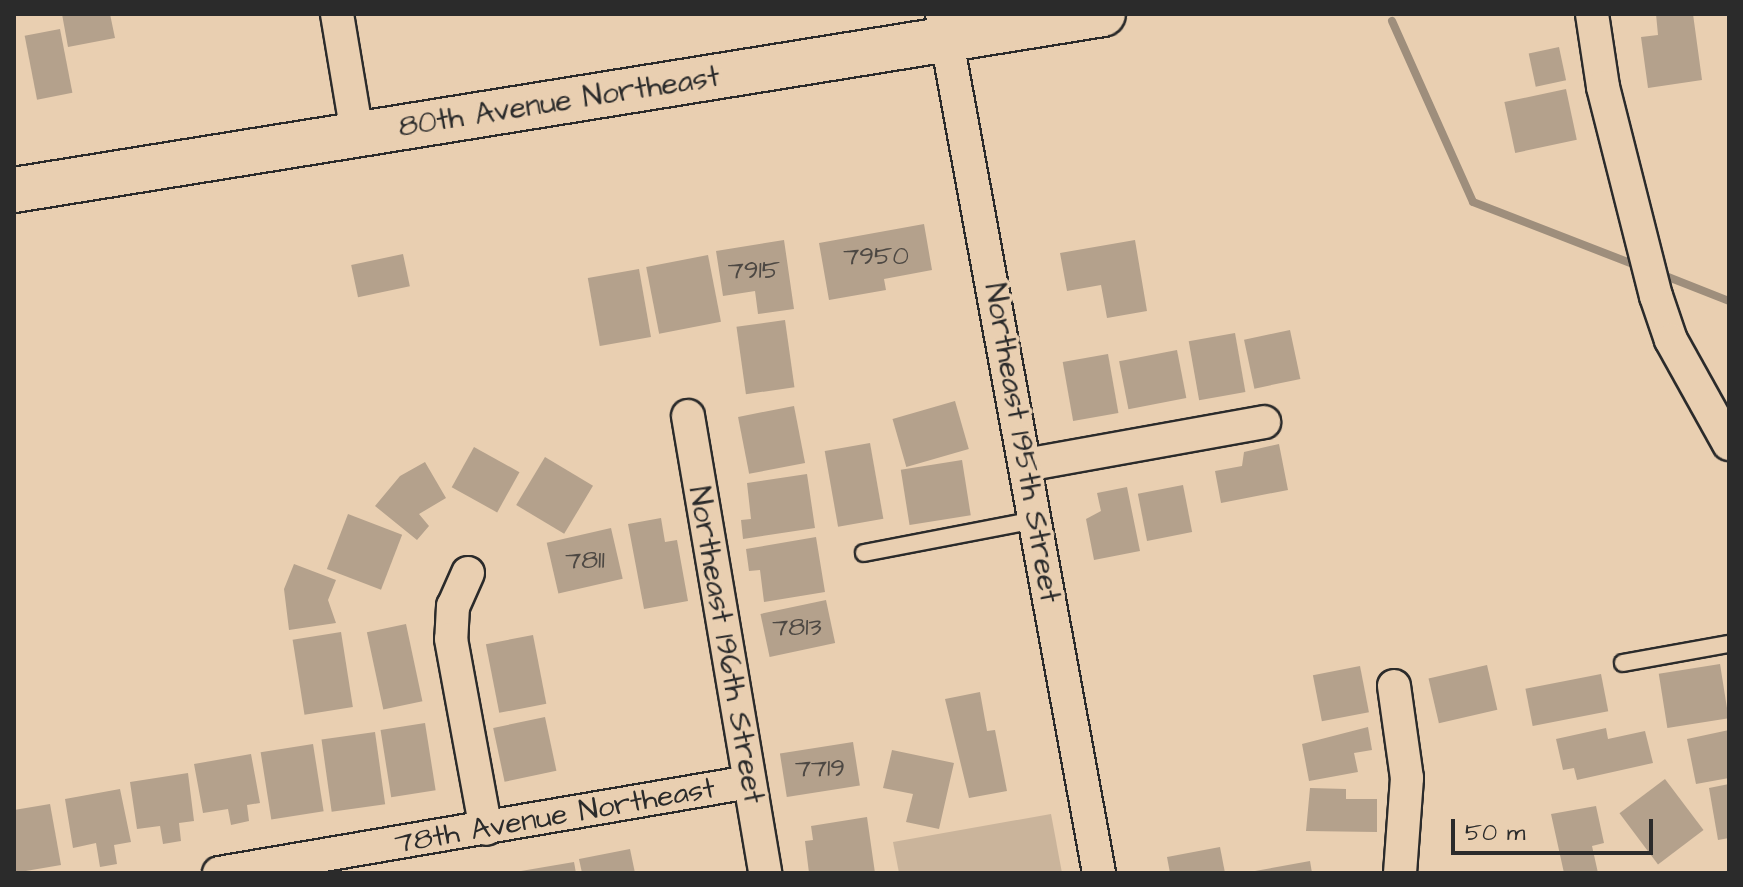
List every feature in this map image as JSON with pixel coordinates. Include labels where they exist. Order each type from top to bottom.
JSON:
[{"type":"main road","name":"80th Avenue Northeast","points":[[14,190],[963,26],[1103,14]]},
{"type":"street","points":[[337,14],[357,133]]},
{"type":"street","points":[[1592,14],[1621,161],[1656,296],[1671,340],[1729,444]]},
{"type":"street","name":"Northeast 195th Street","points":[[963,26],[1026,465],[1099,873]]},
{"type":"street","name":"Northeast 196th Street","points":[[688,416],[765,873]]},
{"type":"street","points":[[1026,465],[1264,422]]},
{"type":"street","points":[[468,573],[453,606],[451,639],[486,829]]},
{"type":"street","points":[[1394,686],[1407,778],[1400,873]]},
{"type":"street","name":"78th Avenue Northeast","points":[[219,873],[749,782]]},
{"type":"lane","points":[[864,553],[1036,520]]},
{"type":"lane","points":[[1623,663],[1729,644]]},
{"type":"shaded area","points":[[1051,814],[1062,873],[899,873],[893,842]]},
{"type":"building","points":[[62,14],[110,14],[115,38],[68,47]]},
{"type":"building","points":[[1656,14],[1693,14],[1702,80],[1648,88],[1641,37],[1658,35]]},
{"type":"building","points":[[60,29],[72,93],[37,100],[25,36]]},
{"type":"building","points":[[1559,47],[1566,80],[1536,87],[1529,53]]},
{"type":"building","points":[[1566,89],[1577,140],[1515,153],[1504,102]]},
{"type":"building","points":[[924,224],[932,270],[884,279],[886,290],[829,300],[819,243]]},
{"type":"building","points":[[784,240],[794,309],[758,314],[755,291],[723,296],[716,251]]},
{"type":"building","points":[[1135,240],[1147,311],[1107,318],[1101,285],[1067,291],[1060,253]]},
{"type":"building","points":[[403,254],[410,286],[358,297],[351,265]]},
{"type":"building","points":[[708,255],[721,322],[659,334],[646,267]]},
{"type":"building","points":[[639,269],[651,337],[600,346],[588,278]]},
{"type":"building","points":[[785,320],[794,387],[746,394],[736,327]]},
{"type":"building","points":[[1290,330],[1300,379],[1254,389],[1244,340]]},
{"type":"building","points":[[1235,333],[1245,392],[1199,400],[1189,341]]},
{"type":"building","points":[[1177,350],[1186,398],[1128,409],[1119,361]]},
{"type":"building","points":[[1108,354],[1118,413],[1073,421],[1063,362]]},
{"type":"building","points":[[955,401],[969,449],[906,467],[893,419]]},
{"type":"building","points":[[794,406],[805,463],[749,474],[738,417]]},
{"type":"building","points":[[870,443],[883,519],[838,527],[825,451]]},
{"type":"building","points":[[1279,444],[1288,490],[1221,503],[1215,471],[1242,466],[1244,452]]},
{"type":"building","points":[[474,447],[519,472],[497,512],[452,487]]},
{"type":"building","points":[[545,457],[593,486],[564,534],[516,505]]},
{"type":"building","points":[[962,460],[971,515],[910,525],[901,470]]},
{"type":"building","points":[[425,462],[446,498],[419,514],[429,526],[417,540],[375,506],[400,476]]},
{"type":"building","points":[[807,474],[815,528],[743,539],[741,520],[751,519],[747,483]]},
{"type":"building","points":[[1183,485],[1192,532],[1147,541],[1138,494]]},
{"type":"building","points":[[1127,487],[1140,551],[1094,560],[1086,519],[1101,511],[1097,493]]},
{"type":"building","points":[[348,514],[402,535],[381,590],[327,569]]},
{"type":"building","points":[[661,518],[665,542],[677,540],[688,601],[644,609],[628,524]]},
{"type":"building","points":[[611,528],[623,579],[558,594],[547,543]]},
{"type":"building","points":[[816,537],[825,592],[764,602],[760,570],[749,571],[746,549]]},
{"type":"building","points":[[294,564],[336,580],[328,600],[336,623],[289,630],[284,589]]},
{"type":"building","points":[[826,600],[835,643],[770,657],[760,614]]},
{"type":"building","points":[[406,624],[422,701],[383,710],[367,632]]},
{"type":"building","points":[[341,632],[353,707],[304,715],[293,640]]},
{"type":"building","points":[[533,635],[546,704],[499,713],[486,644]]},
{"type":"building","points":[[1720,664],[1729,718],[1667,728],[1659,674]]},
{"type":"building","points":[[1487,665],[1497,710],[1439,723],[1429,678]]},
{"type":"building","points":[[1360,666],[1369,712],[1322,721],[1313,675]]},
{"type":"building","points":[[1601,674],[1608,711],[1533,726],[1525,689]]},
{"type":"building","points":[[980,692],[987,731],[995,730],[1007,791],[969,798],[945,699]]},
{"type":"building","points":[[545,717],[556,771],[505,782],[493,728]]},
{"type":"building","points":[[425,723],[436,790],[391,797],[381,730]]},
{"type":"building","points":[[1368,727],[1372,750],[1354,753],[1358,772],[1309,781],[1302,744]]},
{"type":"building","points":[[1606,728],[1608,739],[1645,731],[1653,763],[1577,780],[1574,768],[1563,770],[1556,739]]},
{"type":"building","points":[[1729,730],[1729,778],[1696,784],[1687,739]]},
{"type":"building","points":[[375,732],[385,804],[332,812],[322,740]]},
{"type":"building","points":[[853,742],[860,785],[787,797],[780,754]]},
{"type":"building","points":[[313,744],[324,811],[271,819],[261,752]]},
{"type":"building","points":[[892,750],[954,763],[939,829],[906,822],[913,794],[883,788]]},
{"type":"building","points":[[251,754],[260,803],[247,805],[249,821],[231,825],[228,809],[203,813],[194,764]]},
{"type":"building","points":[[188,773],[194,821],[179,823],[181,841],[163,844],[160,826],[137,829],[130,782]]},
{"type":"building","points":[[1665,779],[1704,830],[1658,864],[1619,813]]},
{"type":"building","points":[[1729,784],[1729,838],[1718,840],[1709,788]]},
{"type":"building","points":[[1310,788],[1346,789],[1346,799],[1377,799],[1377,832],[1306,831]]},
{"type":"building","points":[[120,789],[131,842],[114,845],[117,864],[100,867],[96,843],[73,848],[65,799]]},
{"type":"building","points":[[50,804],[61,865],[14,873],[14,810]]},
{"type":"building","points":[[1596,806],[1604,843],[1592,846],[1598,873],[1564,873],[1551,814]]},
{"type":"building","points":[[867,817],[875,873],[809,873],[805,841],[813,840],[811,826]]},
{"type":"building","points":[[1220,847],[1225,873],[1170,873],[1167,857]]},
{"type":"building","points":[[630,849],[635,873],[582,873],[579,859]]},
{"type":"building","points":[[1310,861],[1312,873],[1255,873],[1255,871]]},
{"type":"building","points":[[574,862],[576,873],[521,873],[521,871]]},
{"type":"waterway","points":[[1392,21],[1473,202],[1638,266]]},
{"type":"waterway","points":[[1658,273],[1729,301]]}]
